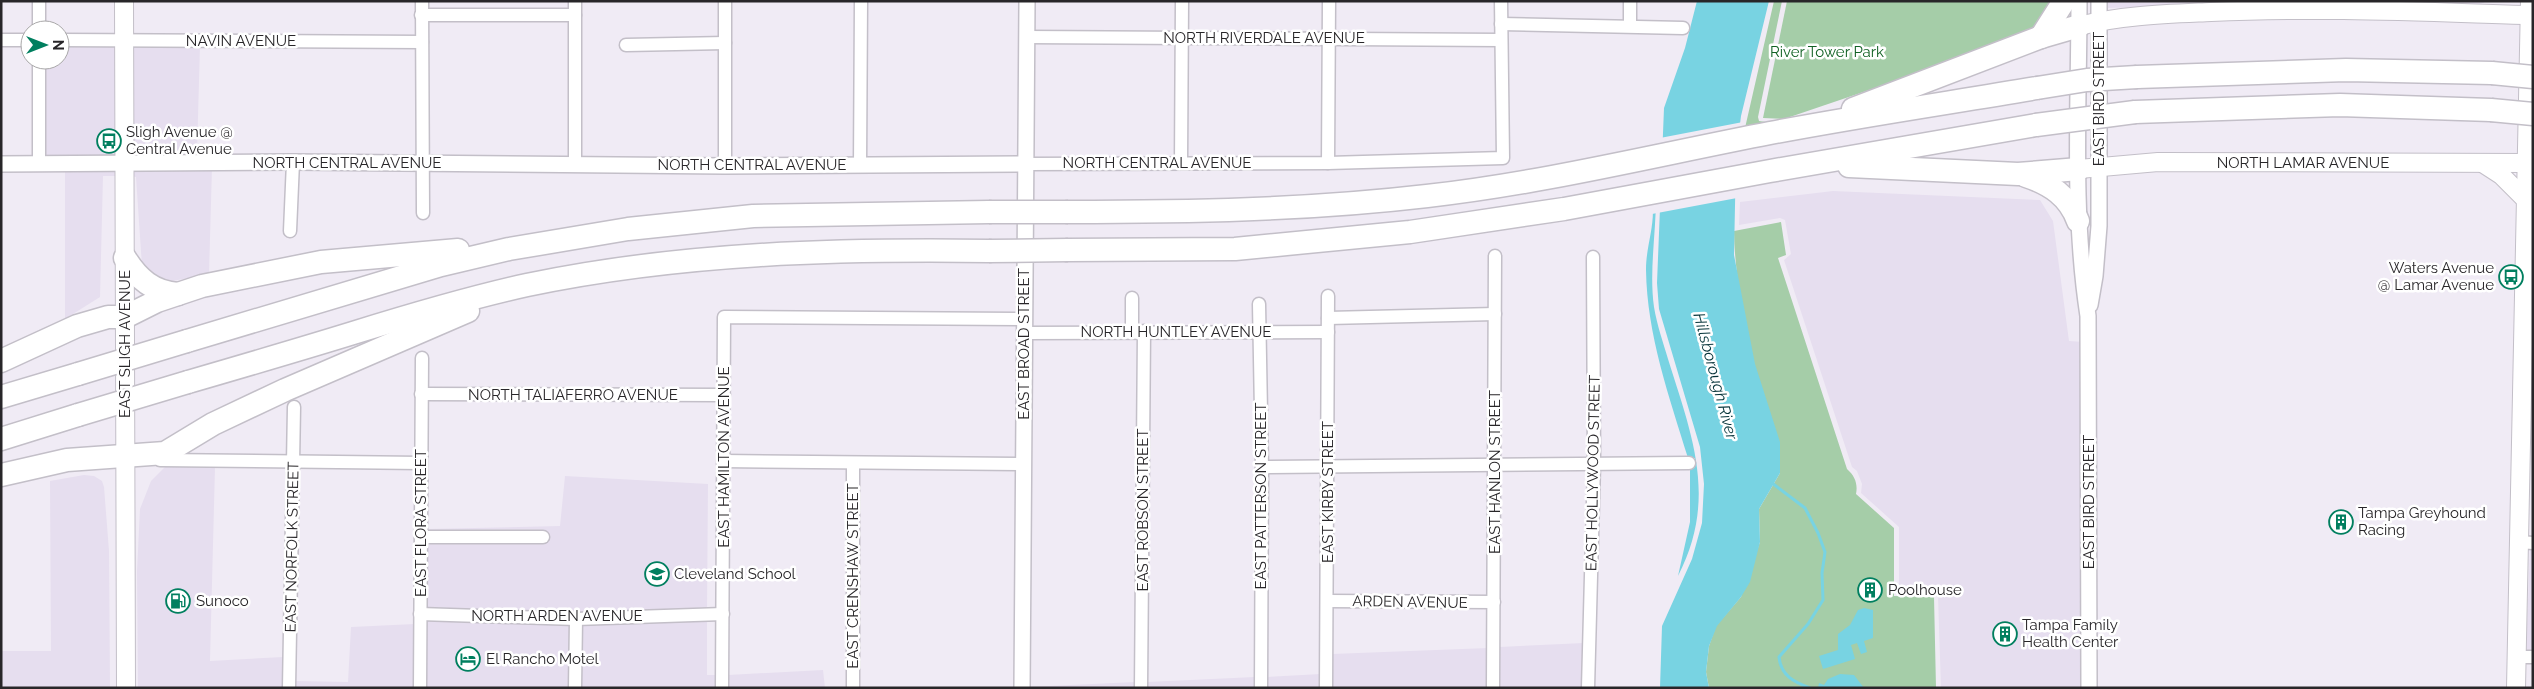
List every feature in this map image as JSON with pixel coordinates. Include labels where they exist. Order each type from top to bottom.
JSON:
[{"type":"highway","points":[[2041,37],[2064,1]]},
{"type":"highway","points":[[1813,125],[2041,37],[2089,23]]},
{"type":"highway","points":[[1,397],[357,289],[510,249],[628,229],[753,216],[989,212],[1184,212],[1360,203],[1558,177],[1813,125],[2087,80],[2346,70],[2492,73],[2533,77]]},
{"type":"highway","points":[[1,439],[442,305],[529,285],[628,268],[741,255],[900,249],[989,251],[1235,248],[1410,232],[1625,198],[1805,164],[2036,125],[2135,112],[2340,105],[2491,110],[2533,114]]},
{"type":"highway","points":[[1805,164],[2018,174],[2089,168]]},
{"type":"highway","points":[[2018,174],[2053,187],[2066,200],[2078,222]]},
{"type":"highway","points":[[1,361],[77,326],[108,317],[125,317],[178,294],[242,277],[321,262],[453,250],[510,249]]},
{"type":"highway","points":[[125,258],[132,270],[150,286],[157,290],[178,294]]},
{"type":"highway","points":[[1,475],[67,460],[165,453],[213,424],[285,390],[393,341],[529,285]]},
{"type":"main road","name":"EAST SLIGH AVENUE","points":[[124,1],[126,688]]},
{"type":"main road","points":[[2474,13],[2502,1]]},
{"type":"main road","points":[[2089,23],[2163,15],[2301,8],[2368,8],[2474,13],[2531,10],[2527,163],[2530,201],[2524,656],[2516,688]]},
{"type":"main road","name":"NORTH LAMAR AVENUE","points":[[2089,168],[2158,162],[2527,163]]},
{"type":"main road","points":[[2484,164],[2501,175],[2530,201]]},
{"type":"street","points":[[39,1],[39,20]]},
{"type":"street","points":[[422,1],[423,213]]},
{"type":"street","points":[[575,1],[575,164]]},
{"type":"street","points":[[725,1],[725,166]]},
{"type":"street","points":[[860,166],[861,1]]},
{"type":"street","name":"EAST BROAD STREET","points":[[1022,688],[1027,1]]},
{"type":"street","points":[[1182,1],[1182,163]]},
{"type":"street","points":[[1328,163],[1329,1]]},
{"type":"street","points":[[1501,1],[1501,40]]},
{"type":"street","points":[[1630,1],[1630,26]]},
{"type":"street","name":"EAST BIRD STREET","points":[[2079,1],[2089,23],[2089,168],[2078,222],[2082,275],[2088,316],[2089,688]]},
{"type":"street","name":"EAST BIRD STREET","points":[[2088,316],[2095,276],[2098,236],[2089,168],[2089,23],[2099,1]]},
{"type":"street","points":[[422,15],[575,15]]},
{"type":"street","points":[[1501,24],[1683,28]]},
{"type":"street","name":"NORTH RIVERDALE AVENUE","points":[[1027,37],[1501,40]]},
{"type":"street","points":[[1,40],[20,40]]},
{"type":"street","name":"NAVIN AVENUE","points":[[70,40],[422,42]]},
{"type":"street","name":"NORTH CENTRAL AVENUE","points":[[1,164],[293,162],[860,166],[1328,163],[1503,158],[1501,40]]},
{"type":"street","points":[[626,45],[725,43]]},
{"type":"street","points":[[39,70],[39,164]]},
{"type":"street","points":[[290,231],[293,162]]},
{"type":"street","name":"EAST HANLON STREET","points":[[1493,688],[1496,466],[1495,256]]},
{"type":"street","name":"EAST HOLLYWOOD STREET","points":[[1588,688],[1594,464],[1593,257]]},
{"type":"street","name":"EAST KIRBY STREET","points":[[1326,688],[1329,466],[1328,296]]},
{"type":"street","name":"EAST ROBSON STREET","points":[[1132,298],[1138,332],[1141,688]]},
{"type":"street","name":"EAST PATTERSON STREET","points":[[1259,304],[1262,467],[1261,688]]},
{"type":"street","points":[[1328,318],[1495,314]]},
{"type":"street","name":"NORTH HUNTLEY AVENUE","points":[[724,317],[1024,326],[1138,332],[1328,332]]},
{"type":"street","name":"EAST HAMILTON AVENUE","points":[[722,688],[724,317]]},
{"type":"street","name":"EAST FLORA STREET","points":[[420,688],[422,358]]},
{"type":"street","name":"NORTH TALIAFERRO AVENUE","points":[[422,394],[724,395]]},
{"type":"street","name":"EAST NORFOLK STREET","points":[[289,688],[294,407]]},
{"type":"street","points":[[125,457],[196,462],[421,463]]},
{"type":"street","points":[[723,461],[854,464],[1024,464]]},
{"type":"street","points":[[1262,467],[1689,463]]},
{"type":"street","name":"EAST CRENSHAW STREET","points":[[853,688],[854,464]]},
{"type":"street","points":[[421,537],[543,537]]},
{"type":"street","name":"ARDEN AVENUE","points":[[1327,601],[1494,602]]},
{"type":"street","name":"NORTH ARDEN AVENUE","points":[[420,614],[576,619],[723,614]]},
{"type":"street","points":[[575,688],[576,619]]},
{"type":"shaded area","points":[[2105,1],[2487,1],[2474,7],[2324,3],[2105,8]]},
{"type":"shaded area","points":[[70,45],[118,46],[118,158],[45,159],[44,70],[70,70]]},
{"type":"shaded area","points":[[129,46],[200,46],[197,152],[213,155],[130,158]]},
{"type":"shaded area","points":[[212,167],[209,274],[157,284],[142,266],[136,177],[130,176],[130,168]]},
{"type":"shaded area","points":[[118,168],[118,176],[103,176],[100,297],[65,319],[65,169]]},
{"type":"shaded area","points":[[1833,191],[2040,200],[2053,221],[2069,341],[2083,342],[2083,688],[1941,688],[1938,596],[1934,592],[1899,592],[1899,527],[1861,493],[1862,484],[1857,471],[1852,467],[1784,260],[1791,254],[1785,220],[1780,218],[1739,225],[1740,202]]},
{"type":"shaded area","points":[[168,464],[215,467],[210,661],[283,657],[283,688],[138,688],[137,571],[140,509],[151,481]]},
{"type":"shaded area","points":[[84,475],[94,476],[102,481],[104,487],[109,551],[110,688],[1,688],[1,651],[51,651],[50,481]]},
{"type":"shaded area","points":[[565,476],[708,484],[707,610],[576,614],[426,609],[427,542],[549,542],[549,532],[427,532],[427,529],[560,526]]},
{"type":"shaded area","points":[[2530,548],[2533,548],[2533,651],[2526,651]]},
{"type":"shaded area","points":[[426,619],[570,624],[570,688],[426,688]]},
{"type":"shaded area","points":[[707,620],[707,675],[716,675],[716,688],[581,688],[581,624]]},
{"type":"shaded area","points":[[415,624],[415,688],[294,688],[295,681],[348,682],[351,627]]},
{"type":"shaded area","points":[[1584,643],[1582,688],[1499,688],[1499,647]]},
{"type":"shaded area","points":[[1488,648],[1488,688],[1332,688],[1332,654]]},
{"type":"shaded area","points":[[823,670],[825,688],[728,688],[728,675]]},
{"type":"shaded area","points":[[1321,674],[1321,688],[1266,688],[1267,677]]},
{"type":"shaded area","points":[[1255,677],[1255,688],[1147,688],[1147,682]]},
{"type":"shaded area","points":[[1135,682],[1135,688],[1028,688],[1028,687]]},
{"type":"green space","points":[[1774,1],[1782,1],[1758,117],[1759,121],[1766,122],[1745,128]]},
{"type":"green space","name":"River Tower Park","points":[[1787,1],[2050,1],[2028,36],[1784,119],[1763,118]]},
{"type":"green space","points":[[1781,222],[1786,255],[1778,258],[1847,469],[1855,480],[1856,494],[1894,528],[1894,596],[1934,597],[1936,688],[1709,688],[1706,672],[1709,646],[1716,626],[1741,597],[1760,542],[1759,509],[1780,473],[1758,384],[1739,290],[1734,231]]},
{"type":"water","name":"Hillsborough River","points":[[1697,1],[1769,1],[1741,116],[1736,156],[1734,255],[1755,364],[1780,442],[1780,473],[1759,509],[1760,542],[1750,582],[1741,597],[1717,626],[1709,646],[1706,672],[1709,688],[1660,688],[1662,626],[1692,559],[1702,523],[1704,484],[1700,447],[1659,309],[1657,283],[1664,108],[1685,48]]},
{"type":"water","points":[[1656,197],[1652,266],[1654,307],[1692,441],[1697,467],[1699,493],[1697,520],[1690,547],[1678,576],[1690,522],[1690,468],[1695,467],[1695,458],[1688,458],[1660,365],[1650,318],[1646,261],[1653,217],[1652,198]]},
{"type":"water","points":[[1864,608],[1873,610],[1873,638],[1864,641],[1867,652],[1861,654],[1857,643],[1851,645],[1855,659],[1823,669],[1819,656],[1838,650],[1838,634],[1850,625],[1858,610]]},
{"type":"water","points":[[1840,674],[1854,675],[1864,688],[1818,688],[1819,683],[1824,685],[1828,679]]},
{"type":"pier","points":[[1743,122],[1738,156],[1737,198],[1652,214],[1650,198],[1659,197],[1660,138]]},
{"type":"waterway","points":[[1772,483],[1805,508],[1825,552],[1822,573],[1823,600],[1808,624],[1779,657],[1785,674],[1810,688]]},
{"type":"place","name":"Sligh Avenue @ Central Avenue","points":[[109,141]]},
{"type":"place","name":"Waters Avenue @ Lamar Avenue","points":[[2511,277]]},
{"type":"place","name":"Tampa Greyhound Racing","points":[[2341,522]]},
{"type":"place","name":"Cleveland School","points":[[657,574]]},
{"type":"place","name":"Poolhouse","points":[[1870,590]]},
{"type":"place","name":"Sunoco","points":[[178,601]]},
{"type":"place","name":"Tampa Family Health Center","points":[[2005,634]]},
{"type":"place","name":"El Rancho Motel","points":[[468,659]]}]
